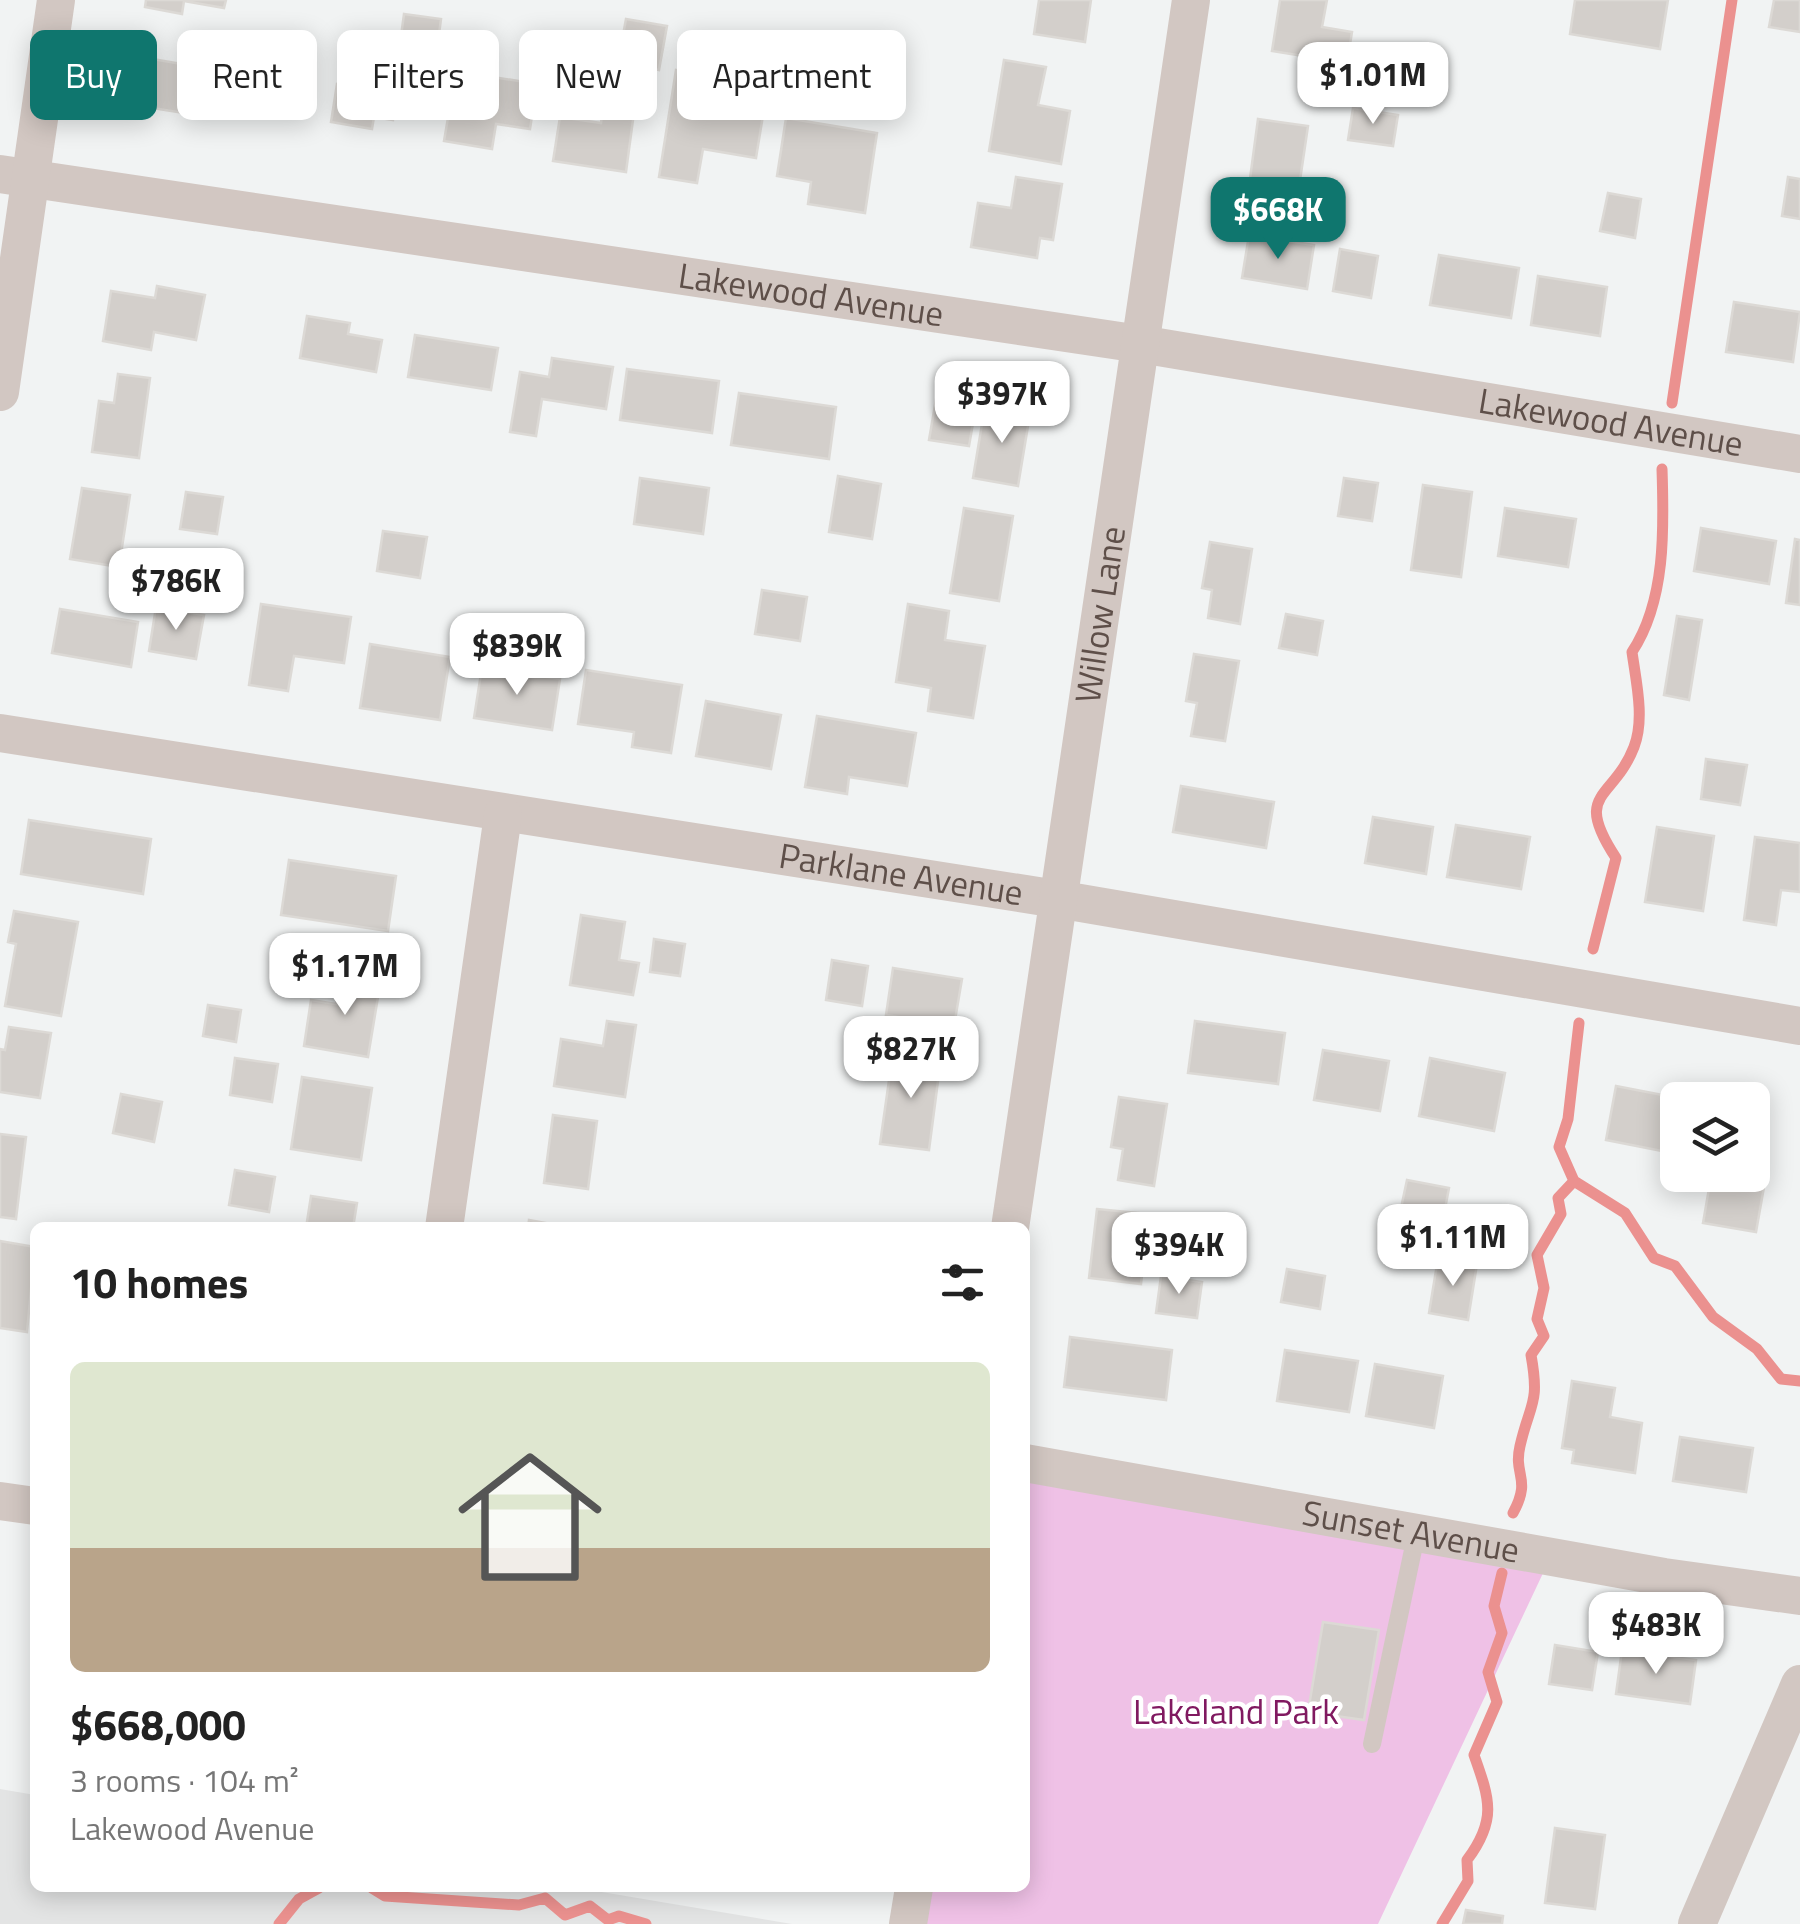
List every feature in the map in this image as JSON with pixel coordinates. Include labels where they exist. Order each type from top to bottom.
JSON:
[{"type":"street","points":[[0,392],[14,176],[56,0]]},
{"type":"street","name":"Willow Lane","points":[[1011,1222],[1192,0]]},
{"type":"street","name":"Lakewood Avenue","points":[[14,176],[1140,344],[1800,454]]},
{"type":"street","name":"Parklane Avenue","points":[[0,733],[502,815],[1057,899],[1800,1026]]},
{"type":"street","points":[[445,1222],[502,815]]},
{"type":"street","name":"Sunset Avenue","points":[[1030,1464],[1664,1577],[1800,1596]]},
{"type":"street","points":[[0,1500],[30,1505]]},
{"type":"street","points":[[1697,1924],[1800,1684]]},
{"type":"street","points":[[908,1924],[913,1892]]},
{"type":"lane","points":[[1372,1744],[1417,1531]]},
{"type":"shaded area","points":[[0,1789],[30,1794],[30,1892],[602,1892],[792,1924],[0,1924]]},
{"type":"green space","name":"Lakeland Park","points":[[1030,1464],[1552,1554],[1378,1924],[908,1924],[913,1892],[1030,1892]]},
{"type":"building","points":[[146,0],[226,0],[224,8],[184,1],[182,14],[145,7]]},
{"type":"building","points":[[1039,0],[1091,0],[1085,42],[1034,34]]},
{"type":"building","points":[[1280,0],[1327,0],[1322,27],[1352,32],[1347,63],[1272,51]]},
{"type":"building","points":[[1575,0],[1668,0],[1660,49],[1570,34]]},
{"type":"building","points":[[1774,0],[1800,0],[1800,32],[1769,27]]},
{"type":"building","points":[[404,14],[441,19],[440,30],[402,30]]},
{"type":"building","points":[[626,19],[667,26],[659,70],[657,30],[624,30]]},
{"type":"building","points":[[1387,56],[1436,64],[1430,102],[1381,95]]},
{"type":"building","points":[[157,60],[177,63],[177,112],[157,109]]},
{"type":"building","points":[[1004,60],[1046,67],[1038,105],[1070,111],[1061,164],[989,151]]},
{"type":"building","points":[[676,70],[677,120],[762,120],[756,158],[703,149],[697,183],[659,177]]},
{"type":"building","points":[[499,78],[519,81],[519,120],[531,120],[530,129],[496,124],[492,149],[444,141],[448,120],[499,120]]},
{"type":"building","points":[[337,84],[337,120],[374,120],[372,129],[331,122]]},
{"type":"building","points":[[1353,108],[1398,115],[1393,146],[1348,140]]},
{"type":"building","points":[[1258,119],[1308,126],[1298,194],[1249,186]]},
{"type":"building","points":[[560,120],[601,123],[633,120],[626,172],[553,161]]},
{"type":"building","points":[[786,120],[877,133],[865,213],[808,204],[811,182],[777,176]]},
{"type":"building","points":[[1016,177],[1062,184],[1053,240],[1040,238],[1037,258],[971,247],[978,203],[1011,208]]},
{"type":"building","points":[[1788,177],[1800,179],[1800,219],[1782,216]]},
{"type":"building","points":[[1608,193],[1641,199],[1635,238],[1600,231]]},
{"type":"building","points":[[1249,235],[1314,245],[1307,289],[1242,278]]},
{"type":"building","points":[[1340,249],[1378,256],[1371,298],[1333,291]]},
{"type":"building","points":[[1439,255],[1519,268],[1511,318],[1430,305]]},
{"type":"building","points":[[1538,276],[1607,287],[1600,336],[1531,325]]},
{"type":"building","points":[[157,286],[205,295],[196,340],[154,332],[151,350],[103,341],[111,291],[155,298]]},
{"type":"building","points":[[1734,302],[1800,312],[1793,362],[1726,352]]},
{"type":"building","points":[[307,316],[350,323],[348,334],[382,340],[376,372],[300,358]]},
{"type":"building","points":[[415,335],[498,348],[491,390],[408,377]]},
{"type":"building","points":[[552,358],[613,367],[606,409],[542,399],[536,436],[510,432],[520,372],[549,377]]},
{"type":"building","points":[[627,369],[719,381],[712,433],[620,420]]},
{"type":"building","points":[[118,374],[150,378],[139,458],[92,452],[99,401],[114,403]]},
{"type":"building","points":[[739,393],[836,407],[829,459],[731,445]]},
{"type":"building","points":[[936,399],[976,406],[969,446],[929,440]]},
{"type":"building","points":[[985,406],[1030,414],[1018,486],[973,478]]},
{"type":"building","points":[[838,476],[881,484],[872,539],[829,532]]},
{"type":"building","points":[[640,478],[709,488],[703,534],[634,524]]},
{"type":"building","points":[[1344,478],[1378,483],[1372,521],[1338,516]]},
{"type":"building","points":[[1423,485],[1472,492],[1461,577],[1411,570]]},
{"type":"building","points":[[82,488],[130,495],[119,567],[70,559]]},
{"type":"building","points":[[186,492],[223,497],[217,534],[180,529]]},
{"type":"building","points":[[964,508],[1013,516],[999,601],[950,593]]},
{"type":"building","points":[[1505,508],[1576,519],[1568,567],[1498,556]]},
{"type":"building","points":[[1701,528],[1776,541],[1769,584],[1694,571]]},
{"type":"building","points":[[383,531],[427,537],[420,578],[377,571]]},
{"type":"building","points":[[1795,539],[1800,540],[1800,605],[1786,603]]},
{"type":"building","points":[[1210,542],[1252,549],[1240,624],[1208,618],[1212,590],[1202,588]]},
{"type":"building","points":[[762,590],[807,597],[800,641],[755,634]]},
{"type":"building","points":[[261,604],[351,617],[344,663],[294,656],[288,691],[249,685]]},
{"type":"building","points":[[908,604],[949,611],[945,640],[985,646],[973,718],[928,711],[931,688],[896,682]]},
{"type":"building","points":[[156,607],[204,615],[196,659],[149,651]]},
{"type":"building","points":[[60,609],[138,622],[131,667],[52,653]]},
{"type":"building","points":[[1286,614],[1323,621],[1317,655],[1279,648]]},
{"type":"building","points":[[1677,616],[1702,620],[1689,700],[1664,695]]},
{"type":"building","points":[[370,644],[450,657],[440,720],[360,708]]},
{"type":"building","points":[[1194,654],[1239,661],[1225,741],[1191,736],[1197,703],[1186,701]]},
{"type":"building","points":[[482,667],[560,679],[552,730],[474,718]]},
{"type":"building","points":[[586,670],[682,685],[671,753],[632,747],[634,732],[578,724]]},
{"type":"building","points":[[706,701],[781,715],[771,769],[696,756]]},
{"type":"building","points":[[817,716],[916,733],[907,786],[849,777],[847,794],[805,787]]},
{"type":"building","points":[[1706,759],[1747,765],[1740,805],[1701,799]]},
{"type":"building","points":[[1181,786],[1274,802],[1266,848],[1173,832]]},
{"type":"building","points":[[1373,817],[1433,827],[1426,874],[1365,863]]},
{"type":"building","points":[[29,820],[151,839],[143,894],[21,874]]},
{"type":"building","points":[[1456,825],[1530,837],[1521,889],[1447,877]]},
{"type":"building","points":[[1657,827],[1714,836],[1703,911],[1645,902]]},
{"type":"building","points":[[1755,837],[1800,843],[1800,892],[1781,890],[1776,925],[1744,920]]},
{"type":"building","points":[[289,860],[396,876],[388,931],[281,915]]},
{"type":"building","points":[[14,911],[78,922],[61,1016],[5,1006],[16,944],[8,942]]},
{"type":"building","points":[[581,915],[625,922],[619,960],[639,963],[633,995],[570,985]]},
{"type":"building","points":[[654,939],[685,944],[680,976],[650,972]]},
{"type":"building","points":[[832,960],[868,966],[862,1006],[826,1000]]},
{"type":"building","points":[[893,968],[962,979],[954,1026],[886,1015]]},
{"type":"building","points":[[341,973],[381,979],[368,1057],[304,1046],[311,1000],[336,1004]]},
{"type":"building","points":[[208,1005],[241,1010],[236,1042],[203,1036]]},
{"type":"building","points":[[607,1021],[636,1025],[625,1097],[554,1086],[561,1039],[603,1046]]},
{"type":"building","points":[[1195,1021],[1285,1033],[1278,1084],[1188,1073]]},
{"type":"building","points":[[9,1027],[51,1033],[40,1098],[0,1092],[0,1049],[5,1050]]},
{"type":"building","points":[[1323,1050],[1389,1061],[1380,1111],[1314,1100]]},
{"type":"building","points":[[893,1052],[941,1058],[929,1150],[880,1144]]},
{"type":"building","points":[[235,1058],[278,1064],[272,1102],[230,1095]]},
{"type":"building","points":[[1430,1058],[1505,1073],[1494,1131],[1419,1116]]},
{"type":"building","points":[[302,1077],[372,1088],[361,1160],[291,1149]]},
{"type":"building","points":[[1616,1086],[1660,1095],[1660,1151],[1606,1140]]},
{"type":"building","points":[[121,1094],[162,1102],[154,1142],[113,1133]]},
{"type":"building","points":[[1119,1097],[1167,1104],[1154,1186],[1118,1180],[1123,1149],[1111,1147]]},
{"type":"building","points":[[553,1115],[597,1121],[588,1189],[544,1183]]},
{"type":"building","points":[[0,1134],[26,1137],[16,1219],[0,1217]]},
{"type":"building","points":[[235,1170],[275,1177],[269,1212],[229,1205]]},
{"type":"building","points":[[1407,1180],[1449,1188],[1441,1230],[1398,1222]]},
{"type":"building","points":[[1708,1192],[1763,1192],[1756,1232],[1703,1223]]},
{"type":"building","points":[[311,1196],[357,1203],[354,1222],[307,1222]]},
{"type":"building","points":[[1097,1209],[1149,1214],[1141,1284],[1089,1278]]},
{"type":"building","points":[[0,1241],[30,1246],[27,1332],[0,1328]]},
{"type":"building","points":[[1438,1258],[1477,1264],[1468,1320],[1429,1313]]},
{"type":"building","points":[[1287,1269],[1325,1276],[1320,1309],[1281,1302]]},
{"type":"building","points":[[1161,1276],[1202,1282],[1197,1318],[1156,1313]]},
{"type":"building","points":[[1070,1337],[1172,1350],[1166,1400],[1064,1387]]},
{"type":"building","points":[[1285,1350],[1358,1361],[1349,1412],[1277,1401]]},
{"type":"building","points":[[1375,1364],[1443,1376],[1434,1428],[1366,1416]]},
{"type":"building","points":[[1572,1381],[1615,1388],[1610,1417],[1642,1423],[1635,1473],[1572,1463],[1574,1450],[1562,1448]]},
{"type":"building","points":[[1680,1437],[1753,1448],[1746,1492],[1673,1481]]},
{"type":"building","points":[[1323,1622],[1379,1630],[1364,1720],[1308,1712]]},
{"type":"building","points":[[1555,1645],[1598,1652],[1592,1690],[1549,1684]]},
{"type":"building","points":[[1622,1650],[1696,1660],[1690,1704],[1616,1694]]},
{"type":"building","points":[[1555,1828],[1605,1835],[1595,1909],[1545,1903]]},
{"type":"building","points":[[1466,1910],[1503,1916],[1502,1924],[1463,1924]]},
{"type":"waterway","points":[[1672,403],[1732,0]]},
{"type":"waterway","points":[[1593,949],[1616,858],[1603,836],[1597,808],[1625,765],[1637,736],[1639,700],[1632,652],[1643,632],[1657,587],[1662,469]]},
{"type":"waterway","points":[[1579,1023],[1568,1119],[1559,1147],[1574,1181],[1625,1213],[1654,1258],[1675,1266],[1713,1317],[1757,1349],[1781,1379],[1800,1381]]},
{"type":"waterway","points":[[1513,1513],[1522,1484],[1518,1456],[1533,1403],[1531,1355],[1544,1336],[1537,1319],[1544,1288],[1537,1255],[1561,1214],[1558,1198],[1574,1181]]},
{"type":"waterway","points":[[1442,1924],[1468,1881],[1467,1860],[1487,1821],[1487,1797],[1474,1755],[1497,1702],[1488,1672],[1502,1633],[1494,1606],[1502,1573]]},
{"type":"waterway","points":[[279,1924],[299,1899],[312,1892]]},
{"type":"waterway","points":[[378,1892],[385,1896],[519,1905],[545,1898],[565,1915],[590,1906],[608,1920],[619,1916],[646,1924]]}]
